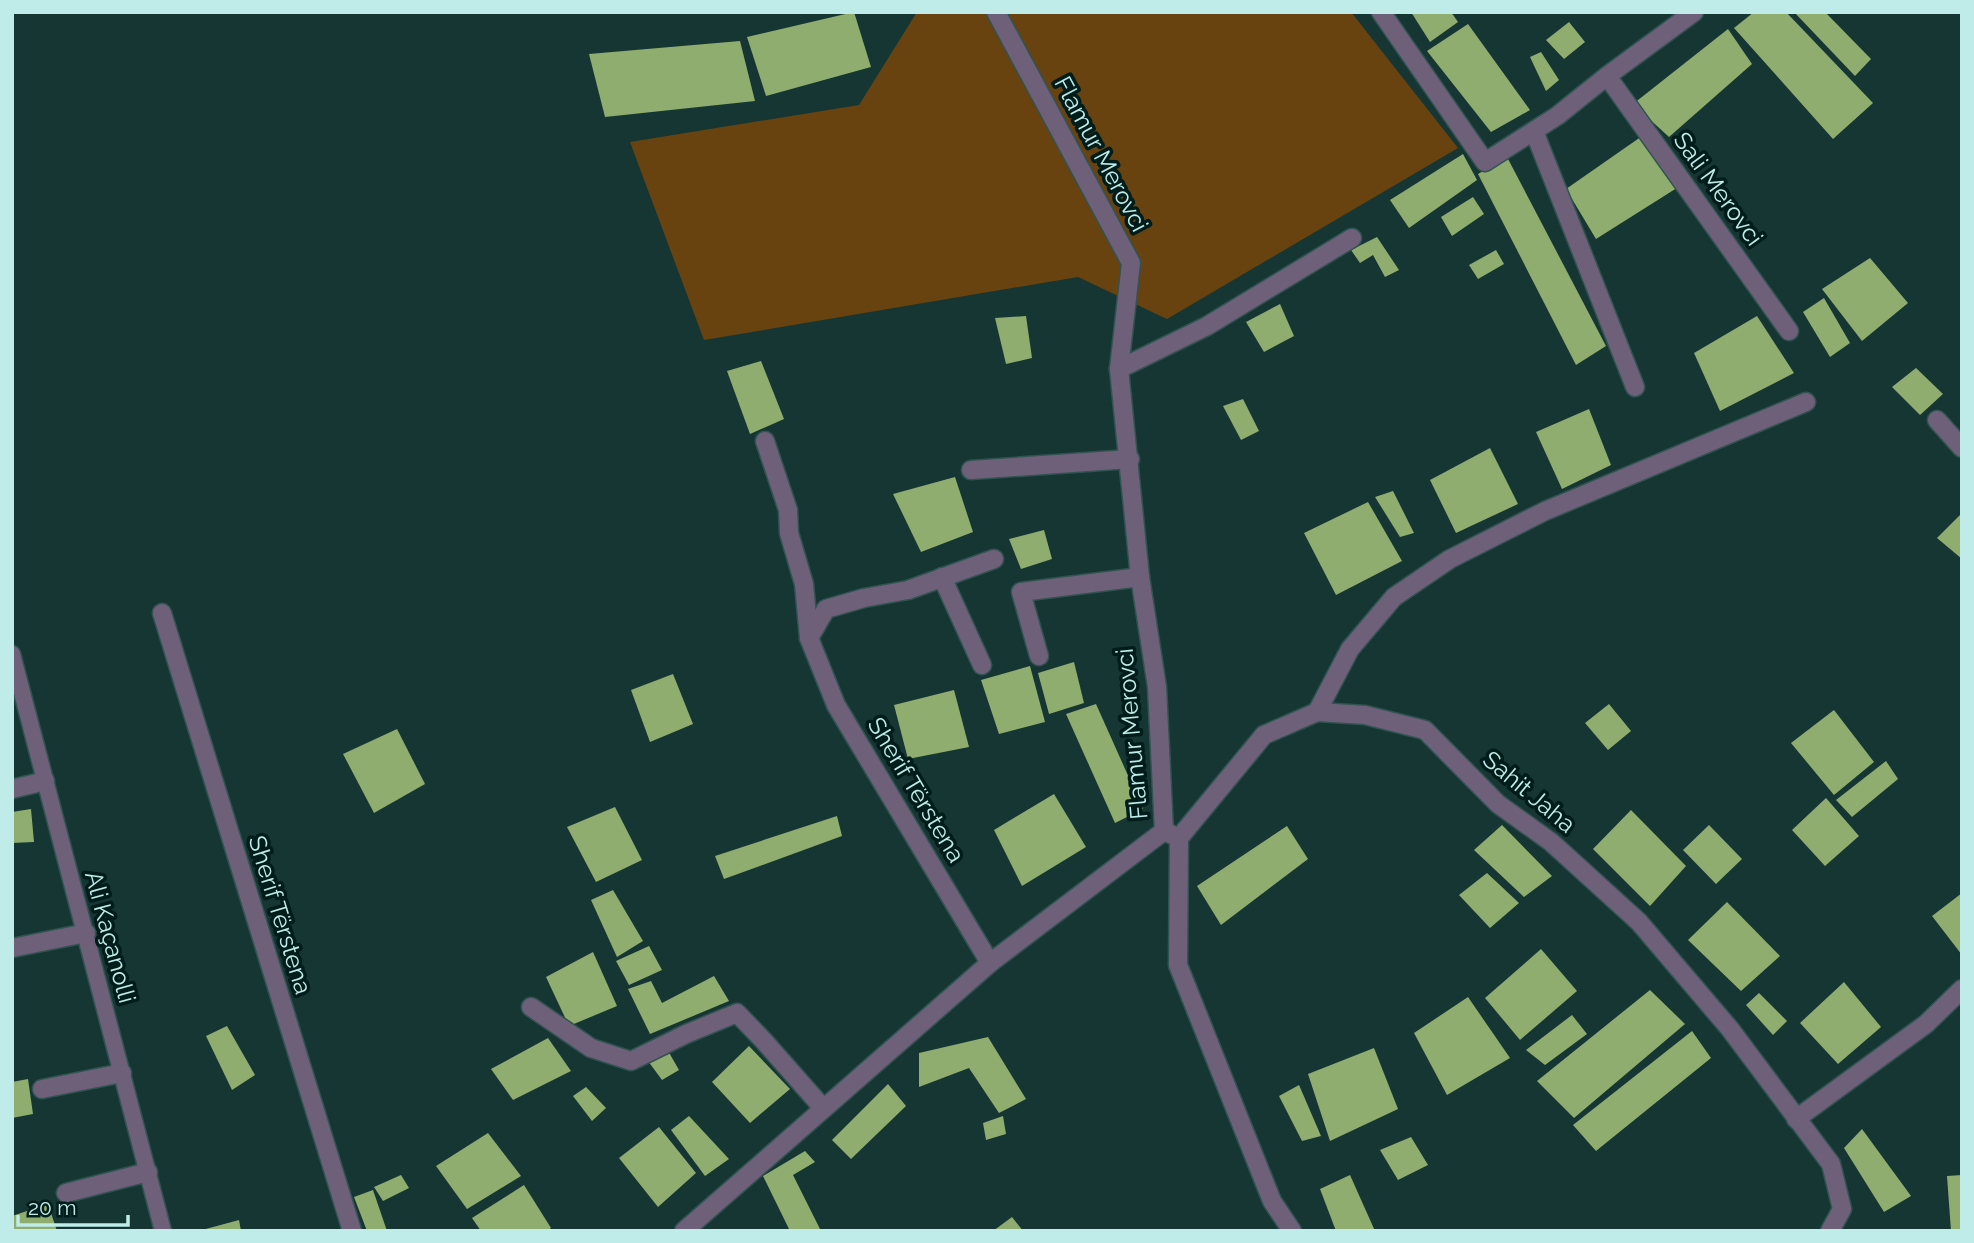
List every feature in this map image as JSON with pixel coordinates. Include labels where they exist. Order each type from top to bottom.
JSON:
[{"type":"street","name":"Flamur Merovci","points":[[996,12],[1132,263],[1119,369],[1140,576],[1157,687],[1172,834],[1178,965],[1272,1201],[1292,1231]]},
{"type":"street","points":[[1381,12],[1485,162],[1534,131],[1694,12]]},
{"type":"street","name":"Sali Merovci","points":[[1607,76],[1789,331]]},
{"type":"street","points":[[1534,131],[1635,387]]},
{"type":"street","points":[[1119,369],[1207,326],[1352,238]]},
{"type":"street","points":[[1317,712],[1350,649],[1394,597],[1450,559],[1545,511],[1806,402]]},
{"type":"street","points":[[1937,420],[1962,448]]},
{"type":"street","name":"Sherif Tërstena","points":[[765,441],[788,510],[789,533],[804,584],[809,638],[836,705],[990,963]]},
{"type":"street","points":[[971,470],[1130,459]]},
{"type":"street","points":[[809,638],[826,609],[864,598],[908,590],[993,559]]},
{"type":"street","points":[[1039,656],[1021,592],[1140,576]]},
{"type":"street","points":[[942,578],[982,665]]},
{"type":"street","name":"Sherif Tërstena","points":[[162,613],[352,1231]]},
{"type":"street","name":"Sahit Jaha","points":[[1172,834],[1264,736],[1317,712],[1365,715],[1424,730],[1498,804],[1551,842],[1639,922],[1730,1029],[1831,1164],[1842,1209],[1830,1231]]},
{"type":"street","points":[[12,789],[45,780]]},
{"type":"street","points":[[684,1231],[990,963],[1172,834]]},
{"type":"street","points":[[12,948],[86,933]]},
{"type":"street","points":[[1796,1119],[1926,1024],[1962,989]]},
{"type":"street","points":[[531,1007],[591,1048],[631,1061],[737,1013],[823,1108]]},
{"type":"street","points":[[42,1088],[122,1073]]},
{"type":"street","points":[[66,1194],[148,1172]]},
{"type":"lane","name":"Ali Kaçanolli","points":[[12,654],[163,1231]]},
{"type":"shaded area","points":[[917,12],[1351,12],[1458,148],[1167,319],[1078,277],[704,340],[630,142],[859,105]]},
{"type":"building","points":[[854,12],[871,67],[766,96],[747,37]]},
{"type":"building","points":[[1411,12],[1451,12],[1458,22],[1430,42]]},
{"type":"building","points":[[1754,12],[1786,12],[1873,103],[1833,139],[1734,28]]},
{"type":"building","points":[[1794,12],[1825,12],[1871,59],[1855,76]]},
{"type":"building","points":[[1569,22],[1585,42],[1564,59],[1546,40]]},
{"type":"building","points":[[1468,24],[1530,110],[1491,132],[1427,51]]},
{"type":"building","points":[[1728,29],[1752,64],[1669,137],[1633,104]]},
{"type":"building","points":[[740,41],[755,101],[605,117],[589,54]]},
{"type":"building","points":[[1541,52],[1559,80],[1546,91],[1530,57]]},
{"type":"building","points":[[1645,134],[1680,186],[1596,239],[1566,189]]},
{"type":"building","points":[[1463,154],[1477,180],[1409,228],[1390,200]]},
{"type":"building","points":[[1507,157],[1606,346],[1576,365],[1478,174]]},
{"type":"building","points":[[1473,197],[1484,214],[1452,236],[1441,217]]},
{"type":"building","points":[[1377,237],[1399,270],[1385,277],[1373,255],[1360,263],[1351,250]]},
{"type":"building","points":[[1496,250],[1504,264],[1478,279],[1469,265]]},
{"type":"building","points":[[1870,258],[1908,303],[1862,341],[1822,289]]},
{"type":"building","points":[[1824,298],[1850,343],[1830,357],[1803,312]]},
{"type":"building","points":[[1280,304],[1294,336],[1264,352],[1246,322]]},
{"type":"building","points":[[1026,316],[1032,358],[1006,364],[995,318]]},
{"type":"building","points":[[1757,316],[1794,373],[1720,411],[1694,353]]},
{"type":"building","points":[[761,361],[784,419],[750,434],[727,371]]},
{"type":"building","points":[[1916,368],[1943,394],[1920,415],[1892,387]]},
{"type":"building","points":[[1243,399],[1259,431],[1241,440],[1223,406]]},
{"type":"building","points":[[1589,409],[1611,465],[1562,489],[1536,432]]},
{"type":"building","points":[[1490,448],[1518,504],[1456,533],[1430,480]]},
{"type":"building","points":[[955,477],[973,532],[921,552],[893,494]]},
{"type":"building","points":[[1393,491],[1414,533],[1400,537],[1375,497]]},
{"type":"building","points":[[1368,502],[1402,561],[1336,595],[1304,533]]},
{"type":"building","points":[[1962,513],[1962,559],[1937,538]]},
{"type":"building","points":[[1044,530],[1052,559],[1021,569],[1009,539]]},
{"type":"building","points":[[1074,662],[1084,703],[1049,714],[1038,673]]},
{"type":"building","points":[[1030,666],[1045,722],[999,734],[981,680]]},
{"type":"building","points":[[673,674],[693,724],[650,742],[631,690]]},
{"type":"building","points":[[954,690],[969,747],[908,759],[894,705]]},
{"type":"building","points":[[1096,704],[1143,809],[1115,823],[1066,714]]},
{"type":"building","points":[[1609,704],[1631,731],[1608,750],[1585,723]]},
{"type":"building","points":[[1834,710],[1874,762],[1834,795],[1791,743]]},
{"type":"building","points":[[397,729],[425,784],[374,813],[343,754]]},
{"type":"building","points":[[1886,761],[1898,779],[1852,817],[1836,800]]},
{"type":"building","points":[[1054,794],[1086,847],[1022,886],[994,830]]},
{"type":"building","points":[[1826,798],[1859,836],[1825,866],[1792,830]]},
{"type":"building","points":[[615,807],[642,860],[596,882],[567,827]]},
{"type":"building","points":[[31,809],[34,842],[12,843],[12,812]]},
{"type":"building","points":[[1631,810],[1686,866],[1650,906],[1593,849]]},
{"type":"building","points":[[837,816],[842,836],[724,879],[715,856]]},
{"type":"building","points":[[1502,825],[1552,876],[1524,897],[1474,850]]},
{"type":"building","points":[[1709,825],[1742,859],[1716,884],[1683,850]]},
{"type":"building","points":[[1287,826],[1308,859],[1221,925],[1197,886]]},
{"type":"building","points":[[1487,873],[1519,903],[1490,928],[1459,895]]},
{"type":"building","points":[[613,890],[643,941],[617,957],[591,900]]},
{"type":"building","points":[[1962,893],[1962,955],[1932,916]]},
{"type":"building","points":[[1727,902],[1780,956],[1741,991],[1688,940]]},
{"type":"building","points":[[649,946],[662,970],[629,985],[616,961]]},
{"type":"building","points":[[1541,949],[1577,991],[1520,1040],[1485,998]]},
{"type":"building","points":[[593,952],[617,1006],[569,1026],[546,977]]},
{"type":"building","points":[[714,976],[729,1001],[650,1034],[628,989],[651,981],[662,1003]]},
{"type":"building","points":[[1844,982],[1881,1027],[1838,1064],[1800,1023]]},
{"type":"building","points":[[1650,990],[1685,1024],[1574,1118],[1537,1081]]},
{"type":"building","points":[[1759,993],[1787,1021],[1773,1035],[1746,1005]]},
{"type":"building","points":[[1468,997],[1510,1058],[1447,1095],[1414,1033]]},
{"type":"building","points":[[1572,1015],[1587,1034],[1545,1065],[1526,1050]]},
{"type":"building","points":[[227,1026],[255,1075],[232,1090],[206,1036]]},
{"type":"building","points":[[1692,1031],[1711,1058],[1596,1151],[1573,1125]]},
{"type":"building","points":[[988,1037],[1026,1099],[999,1113],[969,1068],[919,1087],[919,1053]]},
{"type":"building","points":[[548,1038],[571,1071],[513,1100],[491,1069]]},
{"type":"building","points":[[749,1046],[790,1089],[750,1123],[712,1082]]},
{"type":"building","points":[[1374,1048],[1398,1109],[1330,1141],[1308,1074]]},
{"type":"building","points":[[667,1049],[679,1070],[662,1080],[648,1061]]},
{"type":"building","points":[[28,1079],[33,1114],[12,1118],[12,1082]]},
{"type":"building","points":[[888,1084],[906,1106],[851,1159],[832,1140]]},
{"type":"building","points":[[1299,1085],[1321,1136],[1302,1141],[1279,1096]]},
{"type":"building","points":[[586,1087],[606,1108],[592,1121],[573,1096]]},
{"type":"building","points":[[689,1116],[729,1159],[705,1176],[671,1130]]},
{"type":"building","points":[[1003,1116],[1006,1134],[986,1140],[983,1123]]},
{"type":"building","points":[[659,1127],[696,1173],[658,1207],[619,1158]]},
{"type":"building","points":[[1862,1129],[1911,1196],[1884,1212],[1844,1148]]},
{"type":"building","points":[[488,1133],[521,1176],[467,1209],[436,1166]]},
{"type":"building","points":[[1411,1137],[1428,1165],[1398,1180],[1380,1150]]},
{"type":"building","points":[[805,1151],[815,1162],[793,1175],[821,1231],[790,1231],[763,1176]]},
{"type":"building","points":[[401,1175],[409,1188],[383,1201],[374,1187]]},
{"type":"building","points":[[1350,1175],[1375,1231],[1336,1231],[1320,1189]]},
{"type":"building","points":[[1962,1175],[1962,1231],[1951,1231],[1947,1176]]},
{"type":"building","points":[[524,1185],[551,1228],[547,1231],[481,1231],[472,1218]]},
{"type":"building","points":[[373,1190],[387,1231],[367,1231],[354,1197]]},
{"type":"building","points":[[48,1204],[57,1231],[12,1231],[12,1216]]},
{"type":"building","points":[[1012,1217],[1023,1231],[993,1231]]},
{"type":"building","points":[[239,1220],[241,1231],[202,1231],[202,1230]]}]
